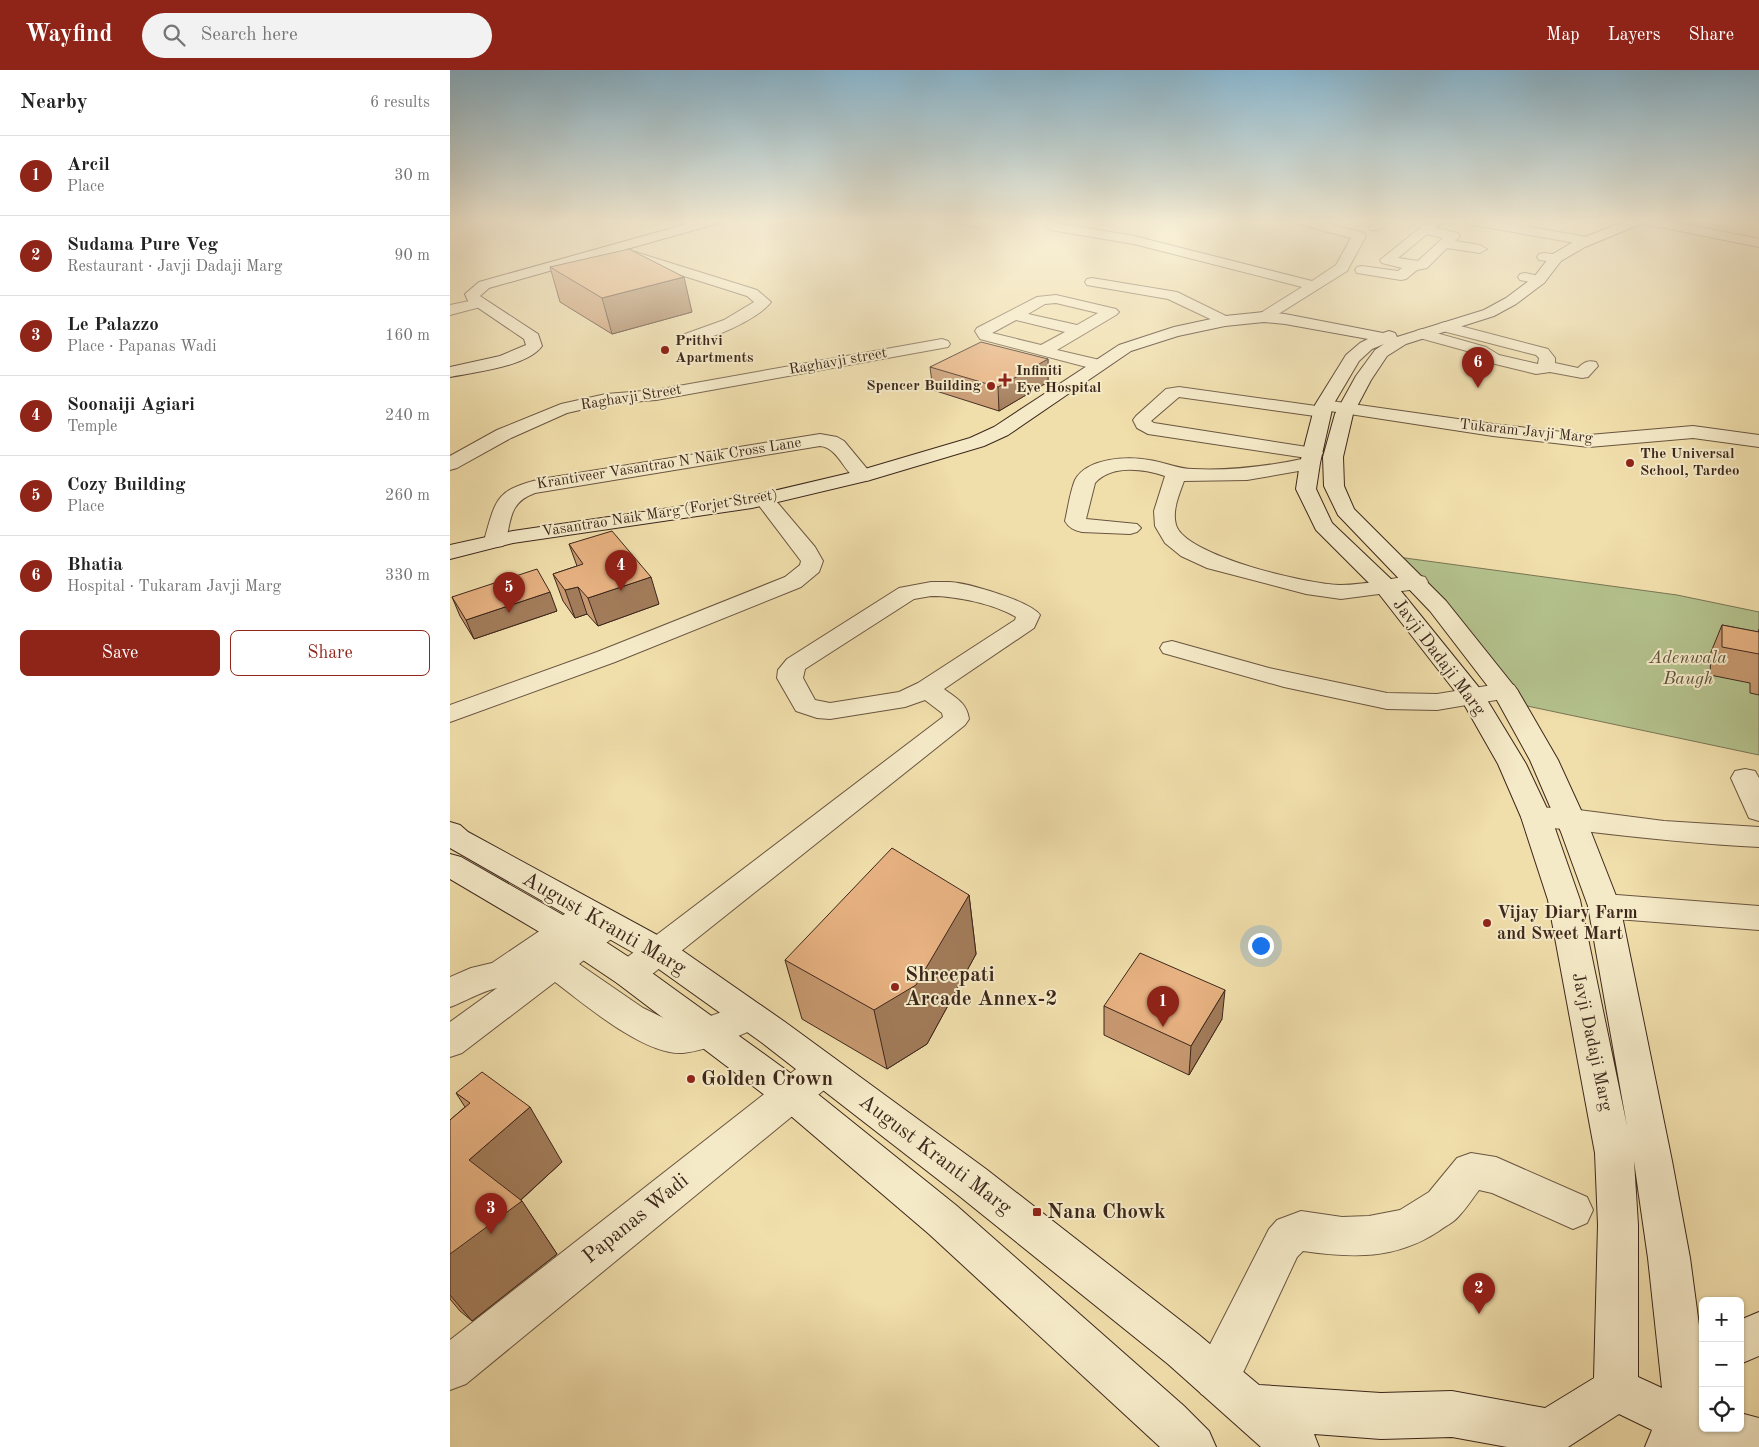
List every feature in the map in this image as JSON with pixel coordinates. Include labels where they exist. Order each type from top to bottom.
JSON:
[{"type":"street","points":[[450,372],[513,357],[528,352],[534,346],[532,337],[473,298],[472,294],[487,284]]},
{"type":"street","points":[[691,337],[726,326],[748,314],[764,302],[752,293],[725,284]]},
{"type":"street","points":[[1106,284],[1172,295],[1225,320]]},
{"type":"street","points":[[1309,284],[1316,286]]},
{"type":"street","points":[[1269,318],[1319,284]]},
{"type":"street","name":"Javji Dadaji Marg","points":[[1404,338],[1489,313],[1522,284]]},
{"type":"street","points":[[1043,351],[1111,312],[1049,299],[1042,300],[983,331],[986,336],[1043,351],[1098,365]]},
{"type":"street","name":"Javji Dadaji Marg","points":[[1504,300],[1482,306],[1404,338],[1381,353],[1362,380],[1331,408],[1311,458],[1306,489],[1323,526],[1384,585],[1472,696],[1510,733],[1544,760],[1571,819],[1604,906],[1658,1190],[1694,1422]]},
{"type":"street","points":[[450,310],[479,303]]},
{"type":"street","points":[[1014,315],[1079,330]]},
{"type":"street","points":[[1269,318],[1480,350],[1493,359],[1536,369],[1543,369],[1546,366],[1582,373],[1590,366]]},
{"type":"street","name":"Vasantrao Naik Marg (Forjet Street)","points":[[450,552],[495,541],[560,530],[764,499],[863,476],[985,438],[1001,431],[1125,348],[1174,332],[1225,320],[1269,318]]},
{"type":"street","points":[[1404,338],[1542,352],[1547,358],[1546,366]]},
{"type":"street","name":"Raghavji street","points":[[735,381],[942,344]]},
{"type":"street","name":"Raghavji Street","points":[[450,464],[504,434],[562,409],[606,399],[656,395],[735,381]]},
{"type":"street","name":"Tukaram Javji Marg","points":[[1311,458],[1148,428],[1143,424],[1142,420],[1172,394],[1180,392],[1331,408],[1588,441],[1693,432],[1759,441]]},
{"type":"street","name":"Javji Dadaji Marg","points":[[1331,408],[1334,486],[1345,511],[1417,582],[1505,691],[1512,764],[1536,818],[1564,900],[1614,1153],[1618,1225],[1616,1390]]},
{"type":"street","name":"Krantiveer Vasantrao N Naik Cross Lane","points":[[495,541],[506,502],[512,494],[542,485],[820,440],[830,441],[837,445],[863,476]]},
{"type":"street","points":[[1130,528],[1082,526],[1077,524],[1075,521],[1085,480],[1088,477],[1104,469],[1136,463],[1159,467],[1176,474],[1228,475],[1264,472],[1311,458]]},
{"type":"street","points":[[1176,474],[1164,511],[1166,526],[1173,538],[1189,551],[1215,563],[1306,587],[1341,592],[1417,582]]},
{"type":"street","points":[[450,714],[606,657],[793,582],[811,568],[812,561],[807,552],[764,499]]},
{"type":"street","points":[[932,589],[952,589],[1016,607],[1028,614],[1026,624],[926,689],[905,699],[830,710],[817,710],[805,704],[790,678],[791,670],[796,664],[907,593],[932,589]]},
{"type":"street","points":[[1172,648],[1245,670],[1352,695],[1398,702],[1428,703],[1505,691]]},
{"type":"street","points":[[643,963],[956,719],[955,710],[945,700],[926,689]]},
{"type":"street","points":[[1744,778],[1759,811]]},
{"type":"street","points":[[1536,818],[1571,819],[1664,831],[1759,837]]},
{"type":"street","name":"August Kranti Marg","points":[[452,844],[579,935],[643,963],[750,1016],[972,1182],[1217,1378],[1296,1447]]},
{"type":"street","points":[[1604,906],[1759,918]]},
{"type":"street","points":[[451,995],[501,974],[579,935]]},
{"type":"street","points":[[579,935],[654,1033],[674,1038],[708,1032],[750,1016]]},
{"type":"street","points":[[450,1042],[579,935]]},
{"type":"street","name":"August Kranti Marg","points":[[643,963],[708,1032],[792,1094],[943,1220],[1168,1422],[1193,1447]]},
{"type":"street","name":"Papanas Wadi","points":[[451,1366],[822,1070]]},
{"type":"street","points":[[1217,1378],[1283,1243],[1291,1234],[1301,1231],[1342,1237],[1369,1236],[1408,1228],[1443,1205],[1471,1171],[1496,1175],[1574,1210]]},
{"type":"street","points":[[1744,1340],[1759,1334]]},
{"type":"street","points":[[1250,1407],[1382,1416],[1452,1414],[1538,1439],[1616,1390],[1694,1422],[1759,1441]]},
{"type":"green space","name":"Adenwala Baugh","points":[[1383,555],[1677,595],[1759,612],[1759,755],[1513,703]]},
{"type":"building","points":[[579,284],[656,284],[602,298]]},
{"type":"building","points":[[981,342],[1048,359],[998,387],[930,367]]},
{"type":"building","points":[[612,531],[651,577],[588,598],[578,587],[565,590],[553,574],[583,564],[569,544]]},
{"type":"building","points":[[537,569],[550,592],[466,620],[452,597]]},
{"type":"building","points":[[1722,625],[1759,632],[1759,654],[1722,647]]},
{"type":"building","points":[[892,848],[969,895],[916,985],[874,1010],[785,960]]},
{"type":"building","points":[[1140,953],[1225,990],[1191,1046],[1104,1006]]},
{"type":"building","points":[[482,1072],[530,1107],[469,1160],[522,1201],[450,1254],[450,1120],[470,1103],[456,1093]]},
{"type":"place","name":"Prithvi Apartments","points":[[665,350]]},
{"type":"place","name":"Infiniti Eye Hospital","points":[[1005,380]]},
{"type":"place","name":"Spencer Building","points":[[991,386]]},
{"type":"place","name":"Bhatia","points":[[1478,388]]},
{"type":"place","name":"The Universal School, Tardeo","points":[[1630,463]]},
{"type":"place","name":"Soonaiji Agiari","points":[[621,591]]},
{"type":"place","name":"Cozy Building","points":[[509,613]]},
{"type":"place","name":"Vijay Diary Farm and Sweet Mart","points":[[1487,923]]},
{"type":"place","name":"Shreepati Arcade Annex-2","points":[[895,987]]},
{"type":"place","name":"Arcil","points":[[1163,1027]]},
{"type":"place","name":"Golden Crown","points":[[691,1079]]},
{"type":"place","name":"Nana Chowk","points":[[1037,1212]]},
{"type":"place","name":"Le Palazzo","points":[[491,1234]]},
{"type":"place","name":"Sudama Pure Veg","points":[[1479,1314]]}]
